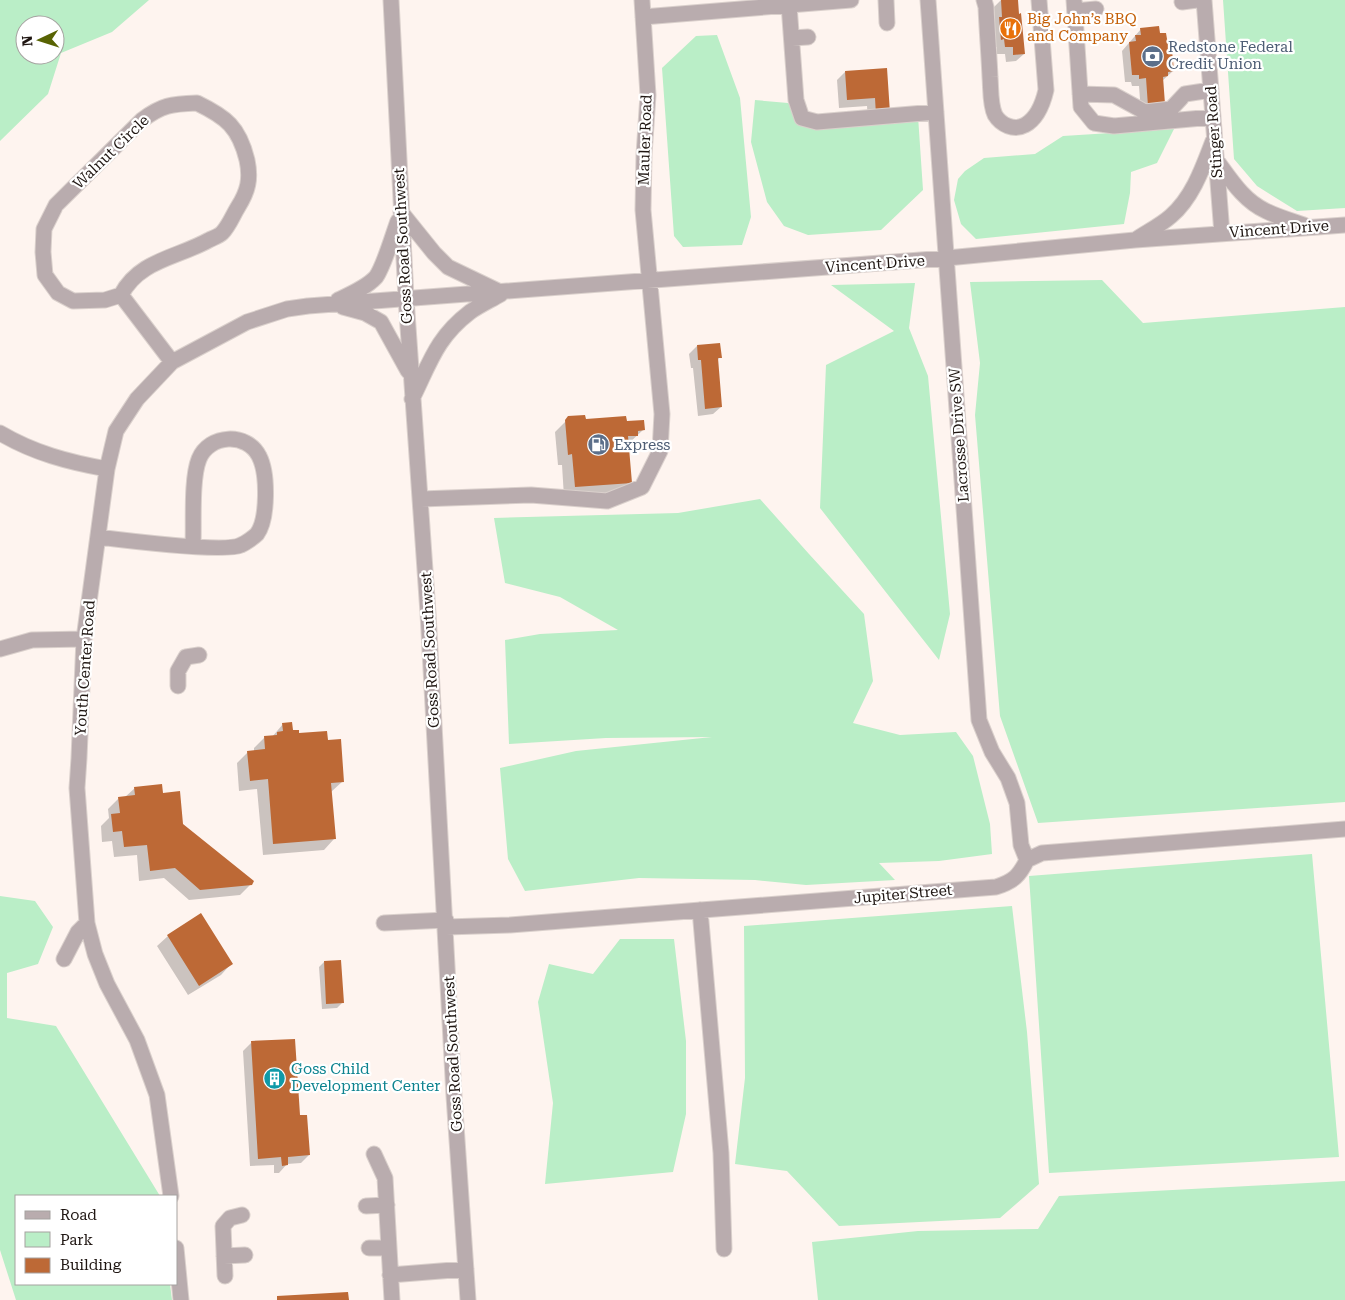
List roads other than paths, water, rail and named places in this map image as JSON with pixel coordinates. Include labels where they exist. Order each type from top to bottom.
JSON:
[{"type":"street","name":"Goss Road Southwest","points":[[391,0],[410,375],[421,499],[446,924],[454,1096],[468,1300]]},
{"type":"street","name":"Mauler Road","points":[[421,499],[531,495],[607,502],[642,486],[660,451],[662,414],[643,210],[648,95],[642,0]]},
{"type":"street","points":[[643,17],[851,0]]},
{"type":"street","points":[[886,0],[888,23]]},
{"type":"street","name":"Lacrosse Drive SW","points":[[928,0],[979,720],[984,735],[1008,778],[1017,803],[1021,845],[1027,860]]},
{"type":"street","points":[[984,0],[991,97],[994,113],[1000,123],[1014,128],[1025,125],[1034,117],[1043,104],[1046,90],[1039,0]]},
{"type":"street","name":"Stinger Road","points":[[1204,0],[1222,234]]},
{"type":"street","points":[[789,5],[796,100],[802,118],[817,122],[936,112]]},
{"type":"street","points":[[1096,9],[1074,5],[1081,107],[1094,123],[1114,126],[1213,117]]},
{"type":"street","points":[[792,38],[808,37]]},
{"type":"street","points":[[1080,94],[1114,95],[1145,112],[1171,109],[1185,94],[1210,90]]},
{"type":"street","name":"Walnut Circle","points":[[197,103],[213,111],[231,124],[243,143],[248,168],[247,192],[222,233],[194,248],[155,262],[127,283],[121,295],[105,300],[74,301],[58,293],[45,275],[44,229],[56,205],[142,120],[156,110],[173,104],[197,103]]},
{"type":"street","points":[[1135,240],[1171,216],[1188,196],[1202,168],[1214,137]]},
{"type":"street","points":[[1216,159],[1237,189],[1252,203],[1266,212],[1310,227]]},
{"type":"street","points":[[401,212],[434,253],[448,267],[502,293]]},
{"type":"street","points":[[329,304],[356,292],[376,276],[387,252],[401,212]]},
{"type":"street","name":"Vincent Drive","points":[[406,298],[502,293],[947,258],[1135,240],[1345,225]]},
{"type":"street","points":[[412,400],[431,358],[447,334],[471,311],[502,293]]},
{"type":"street","points":[[121,295],[172,362]]},
{"type":"street","name":"Youth Center Road","points":[[171,1195],[157,1095],[136,1040],[95,954],[87,924],[86,885],[77,868],[74,825],[84,639],[107,469],[116,431],[137,399],[172,362],[224,333],[261,316],[287,309],[406,298]]},
{"type":"street","points":[[329,304],[365,314],[381,322],[410,375]]},
{"type":"street","points":[[0,433],[20,445],[71,463],[107,469]]},
{"type":"street","points":[[98,537],[193,546],[220,547],[240,546],[257,534],[265,514],[264,472],[259,456],[250,446],[237,438],[220,440],[208,446],[198,459],[194,484],[193,546]]},
{"type":"street","points":[[0,649],[32,640],[84,639]]},
{"type":"street","points":[[178,686],[178,671],[186,657],[199,655]]},
{"type":"street","points":[[1027,860],[1042,853],[1345,829]]},
{"type":"street","name":"Jupiter Street","points":[[384,923],[510,924],[996,886],[1008,883],[1020,874],[1027,860]]},
{"type":"street","points":[[700,910],[721,1153],[724,1249]]},
{"type":"street","points":[[64,959],[78,932],[87,924]]},
{"type":"street","points":[[374,1154],[385,1178],[392,1300]]},
{"type":"street","points":[[366,1206],[386,1205]]},
{"type":"street","points":[[225,1276],[223,1226],[230,1218],[242,1215]]},
{"type":"street","points":[[369,1248],[388,1248]]},
{"type":"street","points":[[224,1256],[245,1255]]},
{"type":"street","points":[[178,1269],[181,1300]]},
{"type":"street","points":[[390,1275],[466,1269]]},
{"type":"place","name":"Big John’s BBQ and Company","points":[[1011,28]]},
{"type":"place","name":"Redstone Federal Credit Union","points":[[1152,56]]},
{"type":"place","name":"Express","points":[[598,445]]},
{"type":"place","name":"Goss Child Development Center","points":[[275,1078]]}]
